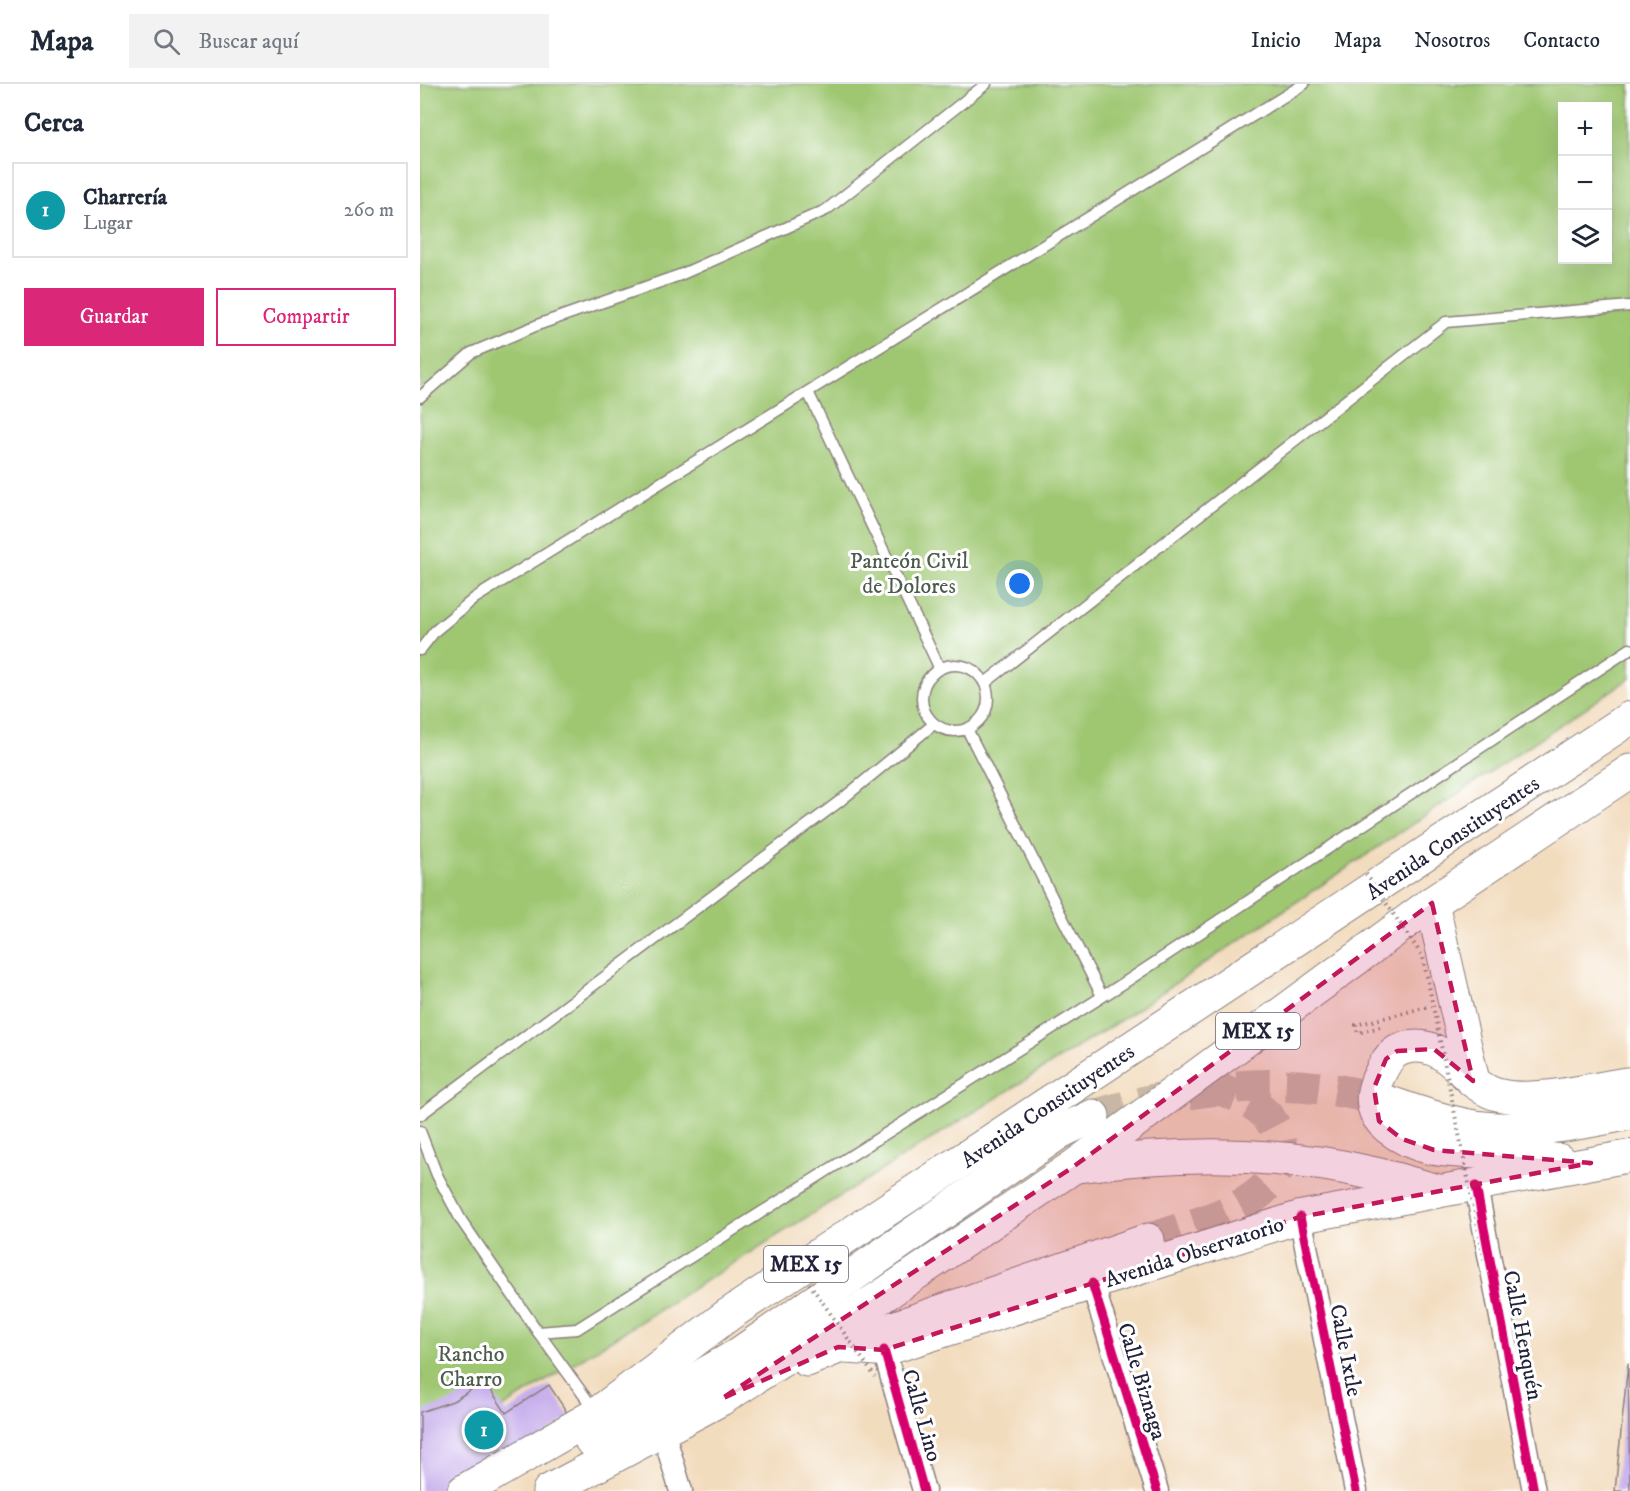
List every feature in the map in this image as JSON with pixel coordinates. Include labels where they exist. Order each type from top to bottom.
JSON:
[{"type":"highway","name":"Avenida Constituyentes","points":[[464,1491],[597,1414],[728,1315],[1630,718]]},
{"type":"highway","name":"Avenida Constituyentes","points":[[549,1491],[721,1399],[887,1293],[1073,1167],[1432,903],[1630,771]]},
{"type":"highway","points":[[1432,903],[1473,1081]]},
{"type":"highway","points":[[1390,1103],[1431,1117],[1476,1127],[1543,1127],[1578,1124],[1630,1113]]},
{"type":"highway","points":[[489,1491],[611,1429],[736,1356],[1060,1132],[1093,1116]]},
{"type":"highway","points":[[1073,1167],[1128,1159],[1235,1156],[1317,1163],[1372,1173],[1438,1191]]},
{"type":"highway","points":[[721,1399],[838,1347],[1148,1240]]},
{"type":"main road","name":"Avenida Observatorio","points":[[1591,1163],[1426,1149],[1402,1139],[1379,1121],[1374,1112],[1374,1088],[1386,1059],[1409,1047],[1434,1049],[1473,1081],[1500,1095],[1535,1096],[1630,1083]]},
{"type":"main road","name":"Avenida Observatorio","points":[[838,1347],[879,1363],[1092,1283],[1300,1217],[1630,1156]]},
{"type":"street","name":"Calle Henquén","points":[[1476,1186],[1534,1491]]},
{"type":"street","name":"Calle Ixtle","points":[[1300,1217],[1356,1491]]},
{"type":"street","name":"Calle Biznaga","points":[[1092,1283],[1157,1491]]},
{"type":"street","name":"Calle Lino","points":[[879,1363],[924,1491]]},
{"type":"street","points":[[663,1431],[681,1491]]},
{"type":"lane","points":[[420,397],[471,353],[540,324],[680,275],[826,210],[986,84]]},
{"type":"lane","points":[[420,650],[435,631],[475,598],[1305,84]]},
{"type":"lane","points":[[985,683],[1446,322],[1630,306]]},
{"type":"lane","points":[[808,392],[940,669]]},
{"type":"lane","points":[[538,1332],[577,1329],[1101,996],[1630,649]]},
{"type":"lane","points":[[952,665],[965,667],[976,673],[985,683],[988,695],[987,708],[981,719],[967,729],[946,730],[934,724],[926,714],[922,701],[923,689],[940,669],[952,665]]},
{"type":"lane","points":[[420,1115],[840,801],[934,724]]},
{"type":"lane","points":[[967,729],[1101,996]]},
{"type":"lane","points":[[420,1131],[437,1175],[461,1220],[597,1414]]},
{"type":"path","points":[[1366,874],[1423,957],[1485,1262]]},
{"type":"path","points":[[1356,1025],[1419,1009]]},
{"type":"path","points":[[785,1249],[879,1363]]},
{"type":"highlighted area","points":[[1432,903],[1473,1081],[1434,1049],[1397,1051],[1386,1059],[1374,1088],[1379,1121],[1402,1139],[1434,1150],[1591,1163],[1300,1217],[884,1350],[838,1347],[721,1399],[1073,1167]]},
{"type":"green space","name":"Panteón Civil de Dolores","points":[[420,84],[1630,84],[1630,678],[1116,1023],[420,1460]]},
{"type":"building","points":[[1628,1363],[1630,1491],[1615,1491]]},
{"type":"building","points":[[485,1381],[506,1413],[549,1385],[570,1417],[473,1491],[420,1491],[420,1412],[453,1401]]},
{"type":"tunnel","points":[[1093,1116],[1167,1097],[1204,1091],[1278,1085],[1315,1087],[1352,1093],[1390,1103]]},
{"type":"tunnel","points":[[1148,1240],[1235,1208],[1255,1196],[1271,1181],[1280,1163],[1280,1142],[1272,1121],[1248,1101],[1217,1088]]},
{"type":"cycle path","points":[[1476,1186],[1534,1491]]},
{"type":"cycle path","points":[[1300,1217],[1356,1491]]},
{"type":"cycle path","points":[[1092,1283],[1157,1491]]},
{"type":"cycle path","points":[[884,1350],[924,1491]]},
{"type":"place","name":"Charrería","points":[[484,1430]]},
{"type":"park label","name":"Rancho Charro","points":[[471,1366]]}]
